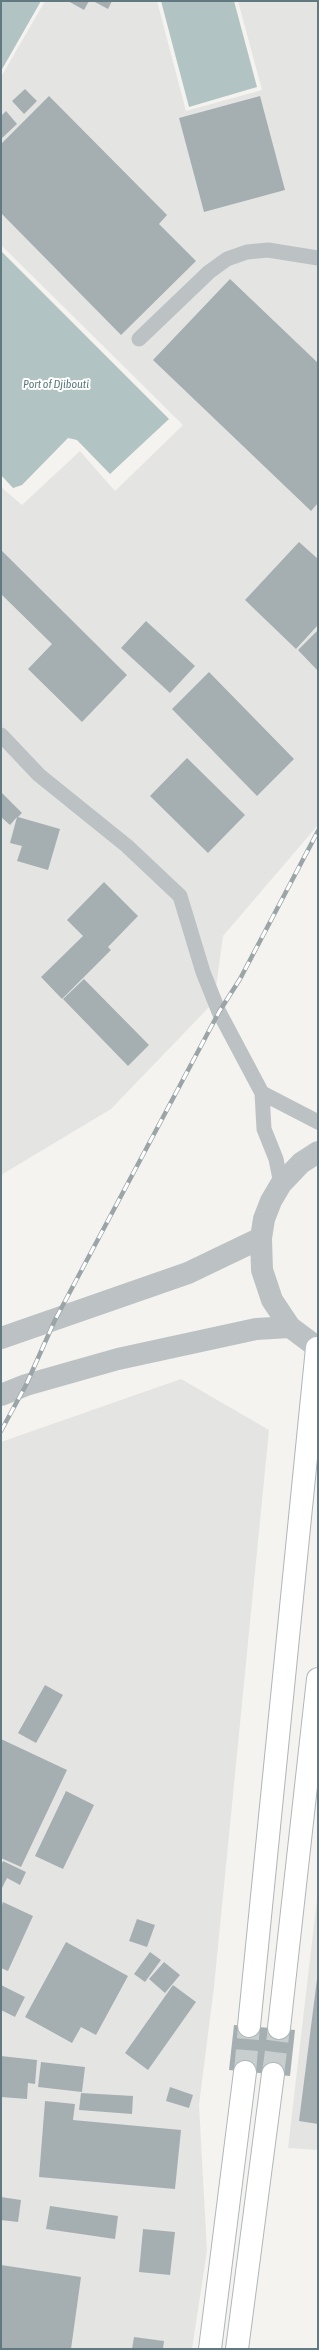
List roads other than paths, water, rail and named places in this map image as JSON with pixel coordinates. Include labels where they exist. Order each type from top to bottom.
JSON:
[{"type":"main road","points":[[249,2026],[317,1348]]},
{"type":"main road","points":[[279,2028],[318,1680]]},
{"type":"main road","points":[[245,2072],[210,2347],[237,2349],[273,2074]]},
{"type":"street","points":[[317,1348],[290,1327],[272,1300],[262,1270],[261,1238],[264,1219],[281,1184],[300,1163],[318,1152]]},
{"type":"street","points":[[1,1338],[188,1273],[261,1238]]},
{"type":"street","points":[[1,1395],[26,1385],[118,1359],[256,1328],[290,1327]]},
{"type":"lane","points":[[139,339],[209,272],[227,259],[247,252],[268,250],[318,258]]},
{"type":"lane","points":[[1,735],[39,775],[127,846],[180,896],[203,972],[219,1012],[262,1093],[264,1129],[276,1159],[281,1184]]},
{"type":"lane","points":[[262,1093],[318,1122]]},
{"type":"water","points":[[1,1],[41,1],[1,71]]},
{"type":"water","points":[[161,1],[234,1],[257,87],[189,107]]},
{"type":"water","name":"Port of Djibouti","points":[[1,251],[169,419],[110,474],[77,440],[68,438],[22,485],[13,488],[1,475]]},
{"type":"tunnel","points":[[245,2072],[249,2026]]},
{"type":"tunnel","points":[[273,2074],[279,2028]]},
{"type":"railway","points":[[1,1431],[26,1385],[55,1320],[219,1012],[240,979],[318,831]]}]
